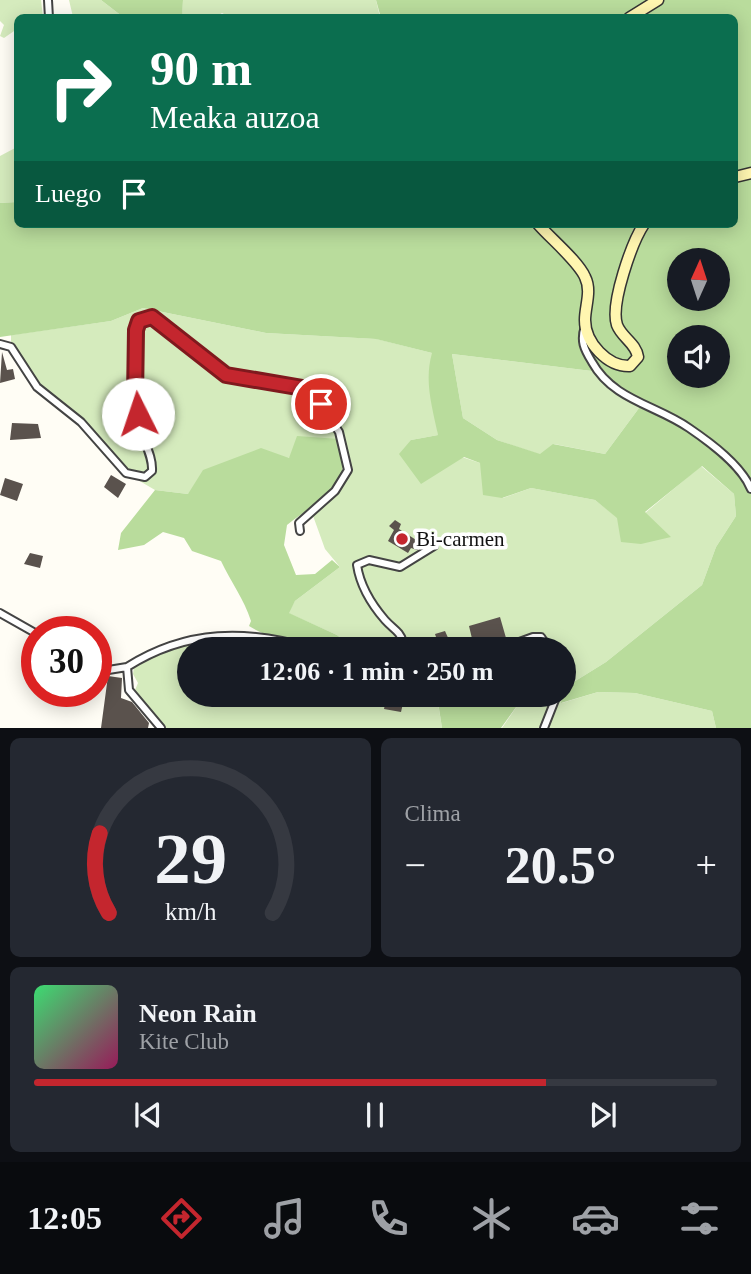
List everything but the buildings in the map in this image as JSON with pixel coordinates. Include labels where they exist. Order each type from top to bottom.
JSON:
[{"type":"street","points":[[635,14],[657,0]]},
{"type":"street","points":[[542,228],[585,276],[588,296],[583,346],[601,379],[625,396],[689,428],[726,458],[747,480],[751,489]]},
{"type":"street","points":[[585,327],[597,349],[612,363],[630,366],[636,362],[637,349],[620,330],[616,311],[626,267],[642,228]]},
{"type":"street","points":[[0,344],[11,347],[37,387],[80,422],[126,473],[134,476],[145,477],[152,471],[135,398],[136,330],[139,321],[146,317],[158,318],[226,375],[262,383],[294,385],[314,394],[339,432],[348,470],[335,491],[299,523],[300,531]]},
{"type":"street","points":[[402,637],[368,598],[356,565],[369,561],[400,567],[434,546]]},
{"type":"street","points":[[0,613],[21,625]]},
{"type":"street","points":[[223,637],[268,637]]},
{"type":"street","points":[[112,669],[127,667],[149,653],[177,642]]},
{"type":"street","points":[[127,667],[129,690],[161,728]]},
{"type":"street","points":[[544,728],[552,707]]},
{"type":"green space","points":[[0,0],[41,0],[43,14],[14,14],[14,31],[4,38],[0,36],[4,25],[0,21]]},
{"type":"green space","points":[[69,0],[101,0],[119,14],[72,14]]},
{"type":"green space","points":[[101,0],[183,0],[182,14],[119,14]]},
{"type":"green space","points":[[183,0],[376,0],[379,14],[222,13],[182,14]]},
{"type":"green space","points":[[376,0],[751,0],[751,728],[716,728],[712,711],[635,693],[598,692],[576,699],[576,681],[606,662],[702,585],[716,547],[736,516],[734,494],[702,466],[645,512],[671,537],[641,544],[621,542],[617,518],[595,500],[531,488],[502,498],[483,495],[480,463],[464,457],[421,484],[399,454],[411,440],[438,435],[429,384],[432,353],[376,339],[266,333],[143,308],[111,321],[0,337],[0,203],[14,202],[14,228],[738,228],[738,14],[380,14]],"holes":[[[452,354],[600,372],[642,404],[605,454],[553,444],[540,454],[497,440],[463,418]]]},
{"type":"green space","points":[[14,149],[14,202],[0,203],[0,156]]},
{"type":"green space","points":[[143,308],[266,333],[377,339],[432,353],[438,435],[411,440],[480,463],[503,498],[531,488],[595,500],[618,518],[670,537],[645,513],[701,466],[734,494],[736,516],[716,547],[702,585],[606,662],[576,681],[576,637],[339,637],[288,613],[295,601],[340,567],[325,549],[312,513],[332,497],[348,473],[348,452],[344,438],[188,494],[155,490],[126,473],[81,422],[37,387],[11,347],[11,335],[111,321]]},
{"type":"green space","points":[[452,354],[600,372],[642,404],[605,454],[554,444],[541,455],[497,440],[463,418]]},
{"type":"green space","points":[[297,436],[339,439],[343,469],[339,480],[323,498],[287,525],[284,545],[296,575],[315,574],[332,560],[340,567],[295,601],[289,613],[339,637],[273,637],[249,626],[251,621],[248,613],[221,561],[192,551],[184,538],[163,532],[144,545],[118,550],[121,533],[155,490],[188,494],[203,470],[261,448],[289,458]]},
{"type":"green space","points":[[177,646],[177,707],[439,707],[442,728],[165,728],[135,690],[138,683],[133,674],[134,667]]},
{"type":"green space","points":[[598,692],[635,693],[712,711],[716,728],[502,728],[516,707],[576,707],[576,699]]},
{"type":"green space","points":[[439,707],[516,707],[501,728],[442,728]]},
{"type":"place","name":"Bi-carmen","points":[[402,539]]},
{"type":"route","points":[[138,414],[135,398],[136,330],[139,321],[146,317],[158,318],[186,345],[226,375],[262,383],[294,385],[314,394],[321,404]]}]
